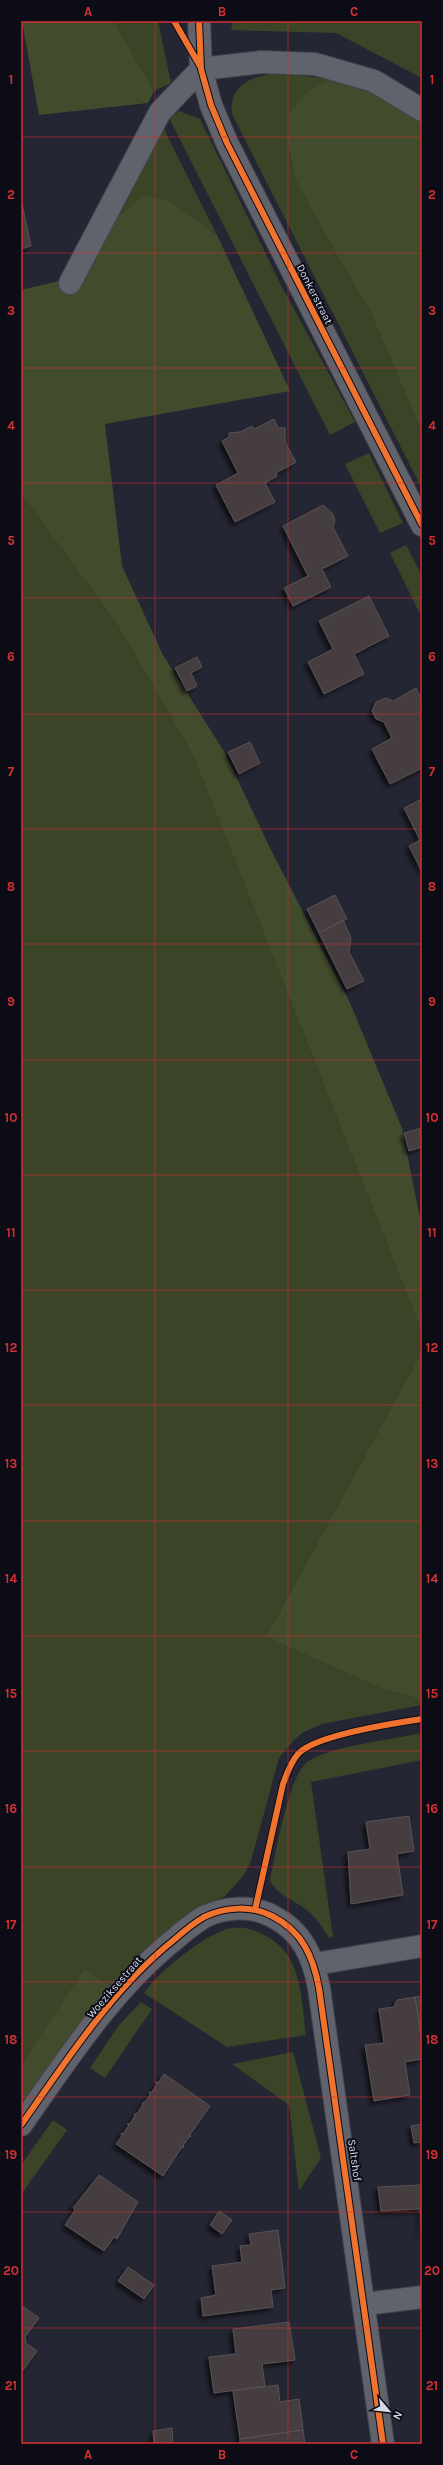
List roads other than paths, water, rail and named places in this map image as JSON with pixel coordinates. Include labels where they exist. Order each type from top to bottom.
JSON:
[{"type":"street","name":"Donkerstraat","points":[[198,21],[202,69],[211,105],[227,143],[422,525]]},
{"type":"street","points":[[70,283],[160,112],[202,69],[261,62],[315,64],[374,81],[422,110]]},
{"type":"street","name":"Woeziksestraat","points":[[21,2125],[109,2005],[142,1968],[168,1944],[204,1918],[231,1909],[255,1910]]},
{"type":"street","name":"Saltshof","points":[[255,1910],[267,1913],[289,1926],[299,1935],[315,1964],[328,2041],[383,2444]]},
{"type":"street","points":[[315,1964],[422,1946]]},
{"type":"street","points":[[365,2304],[422,2297]]}]
